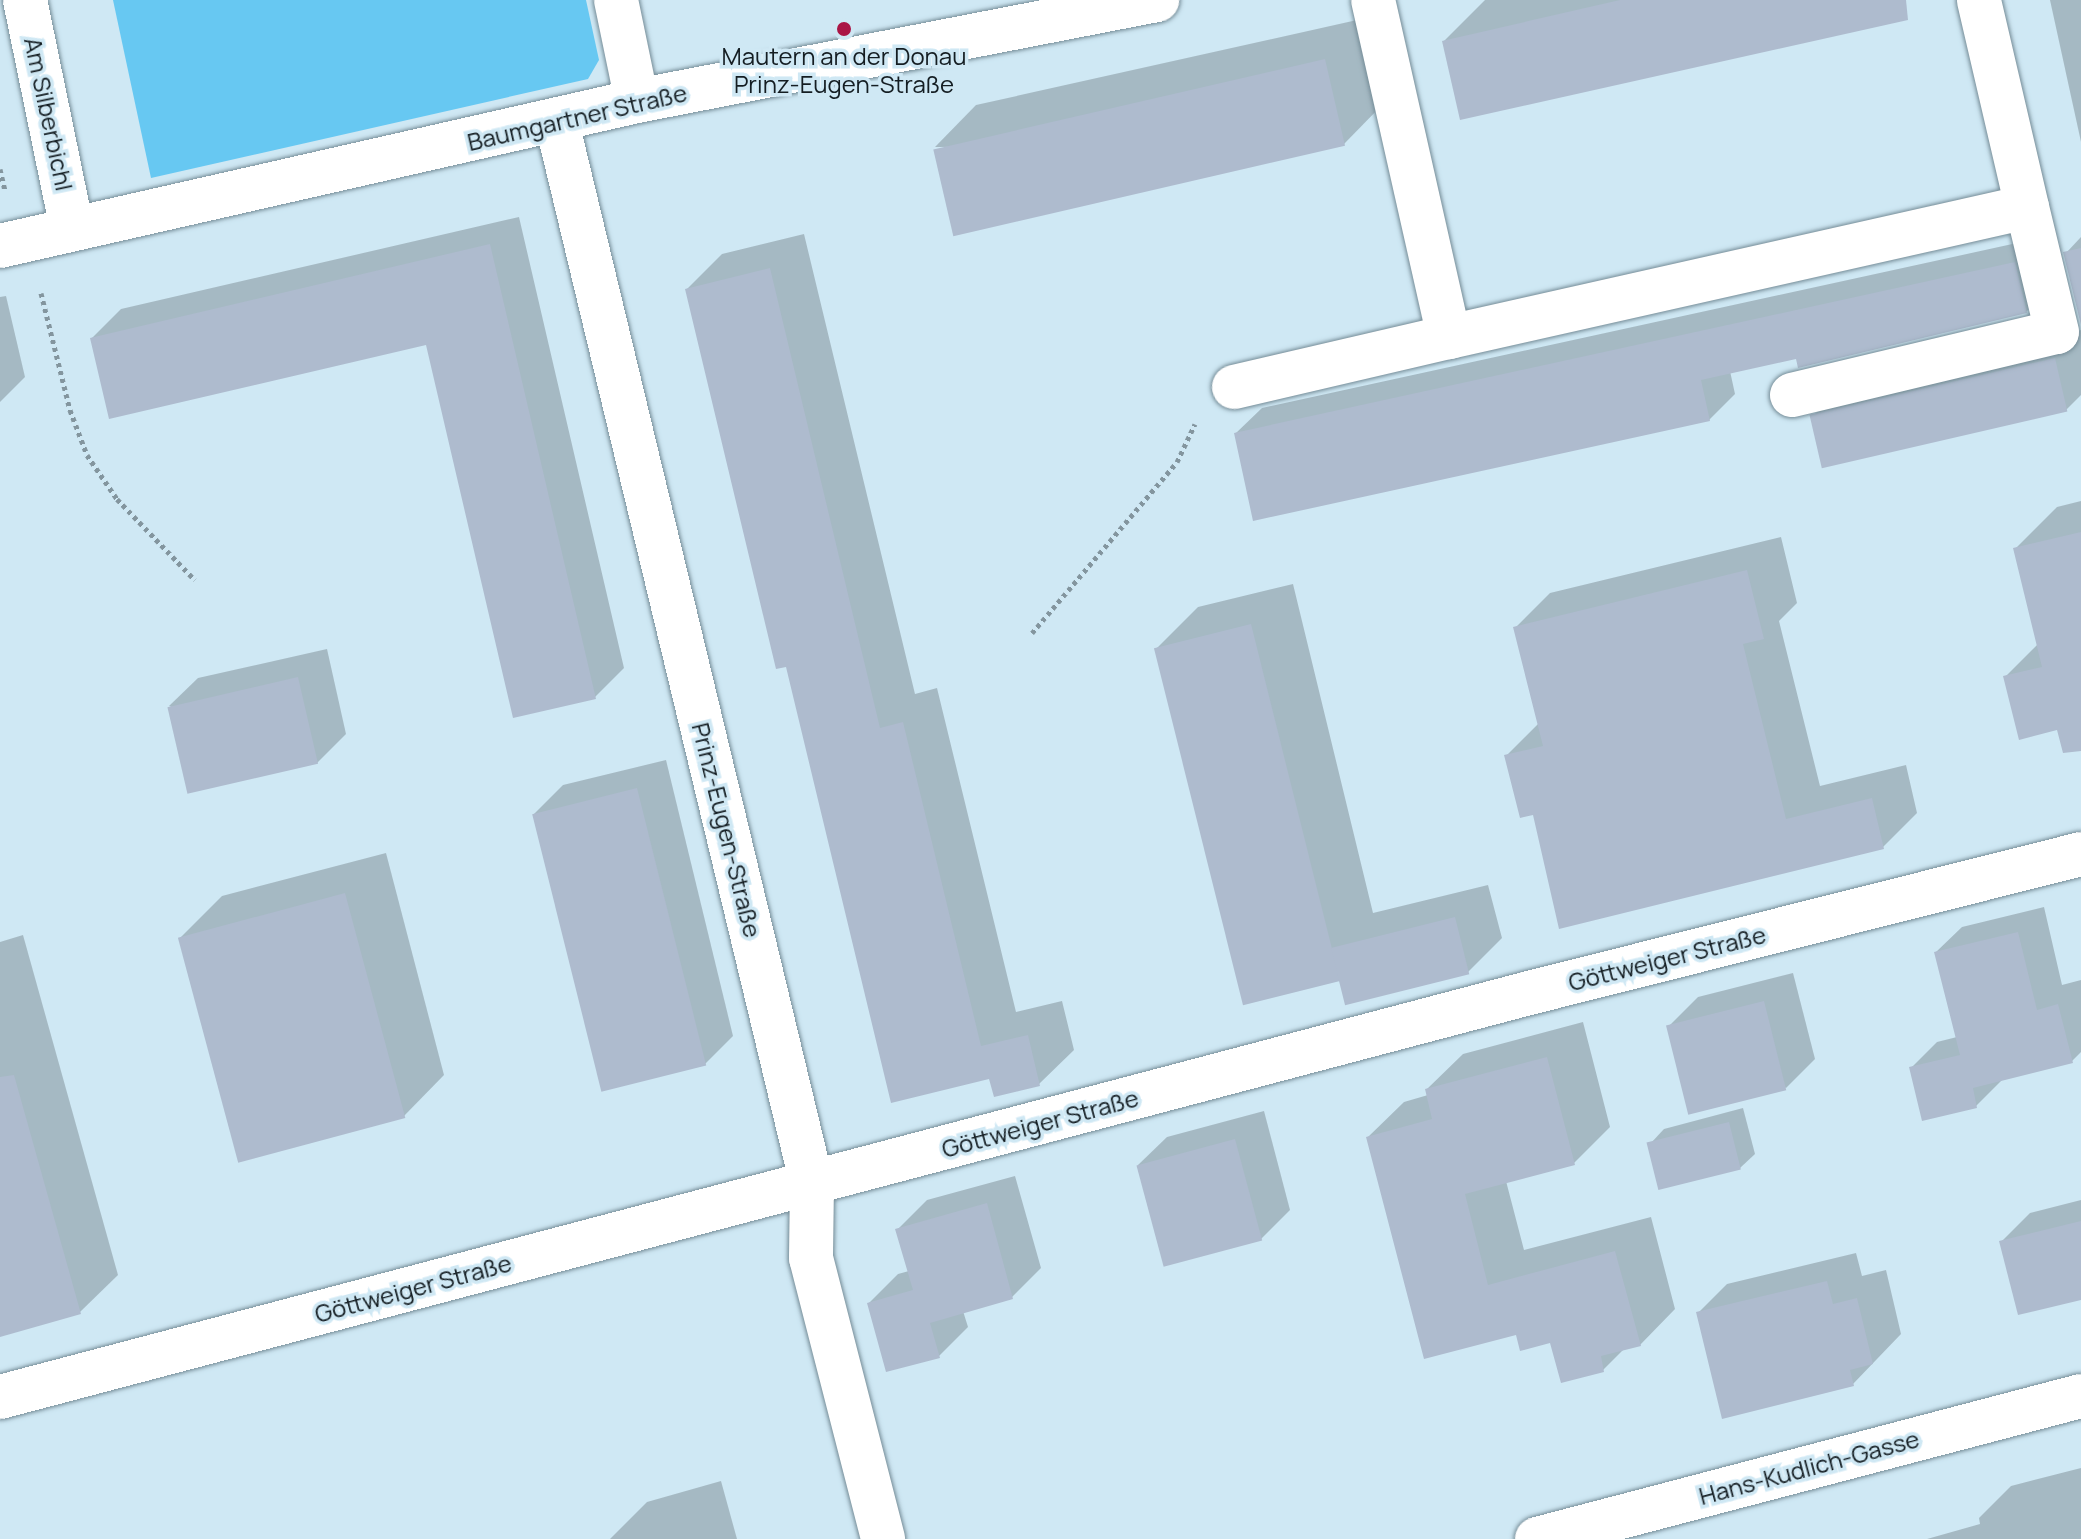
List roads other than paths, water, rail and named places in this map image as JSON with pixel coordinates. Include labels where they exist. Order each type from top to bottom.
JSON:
[{"type":"street","name":"Am Silberbichl","points":[[25,0],[72,229]]},
{"type":"street","points":[[616,0],[637,101]]},
{"type":"street","points":[[1373,0],[1449,337]]},
{"type":"street","points":[[1792,395],[2057,332],[1979,0]]},
{"type":"street","name":"Baumgartner Straße","points":[[0,246],[557,123],[637,101],[1151,1]]},
{"type":"street","name":"Prinz-Eugen-Straße","points":[[557,123],[812,1184],[811,1258],[883,1539]]},
{"type":"street","points":[[1234,387],[2027,207]]},
{"type":"street","name":"Göttweiger Straße","points":[[0,1397],[1529,993],[2081,854]]},
{"type":"street","name":"Hans-Kudlich-Gasse","points":[[1537,1539],[2081,1396]]},
{"type":"place","name":"Mautern an der Donau Prinz-Eugen-Straße","points":[[844,29]]}]
